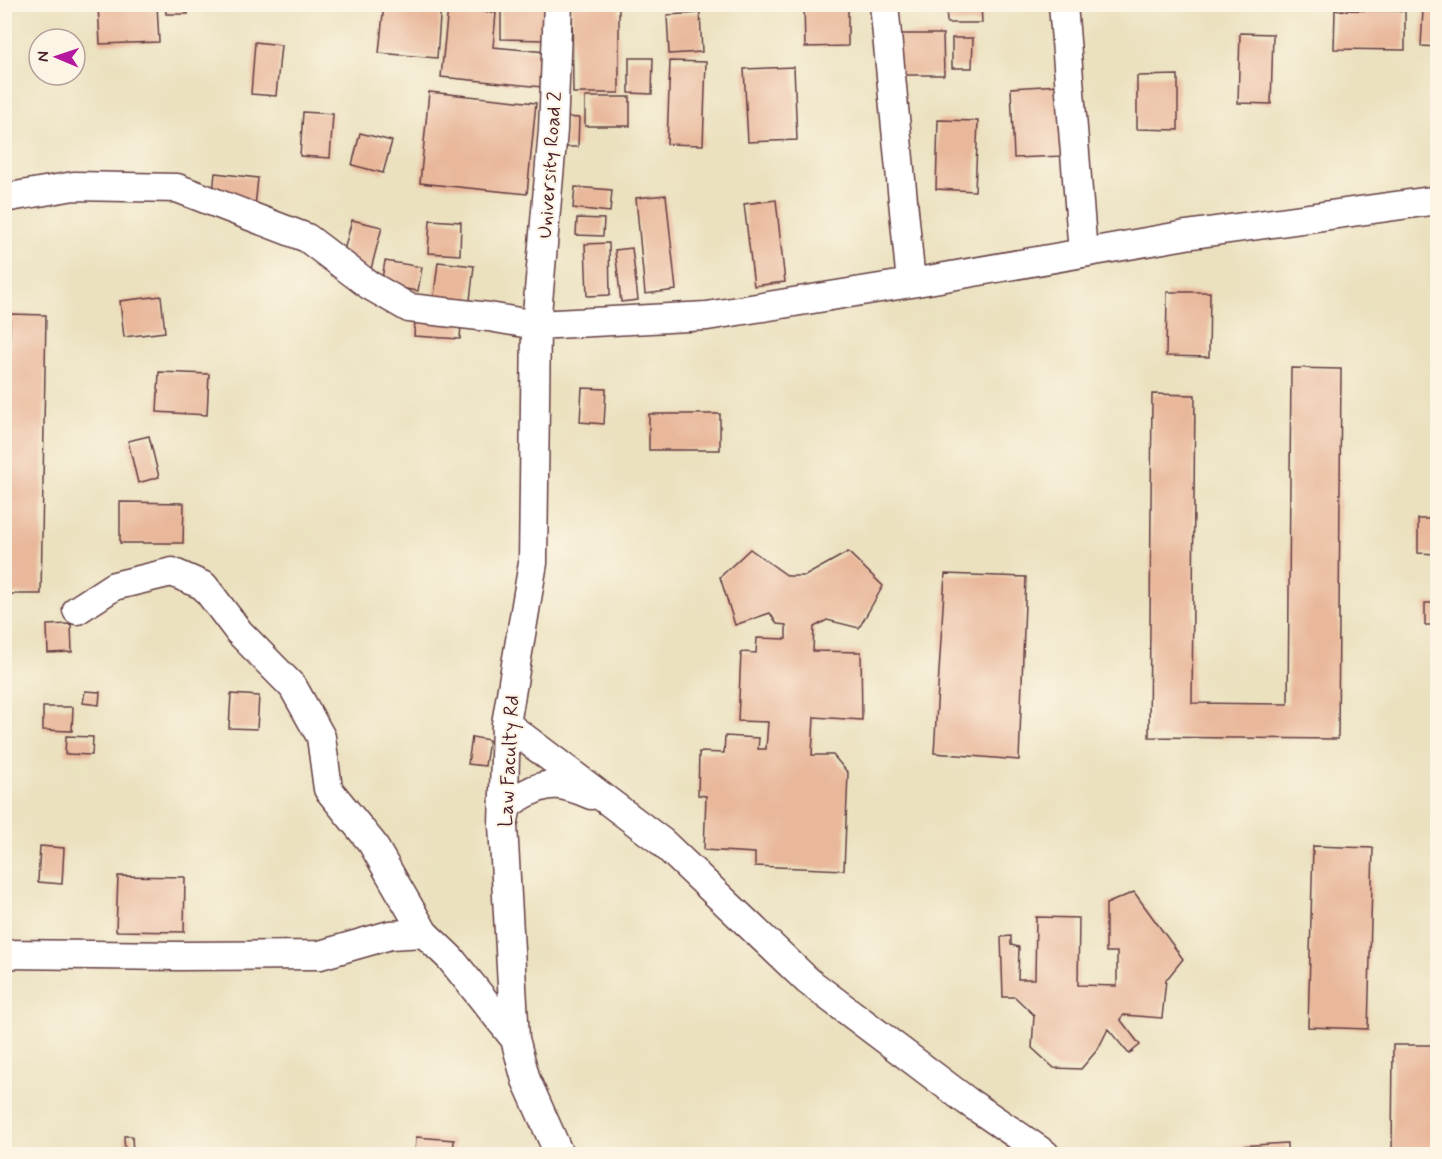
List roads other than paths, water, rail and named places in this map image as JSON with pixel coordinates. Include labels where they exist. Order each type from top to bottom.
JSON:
[{"type":"street","name":"University Road 2","points":[[536,325],[553,129],[558,4]]},
{"type":"street","points":[[884,4],[910,283]]},
{"type":"street","points":[[1063,4],[1083,253]]},
{"type":"street","points":[[4,198],[74,186],[177,188],[307,238],[369,285],[409,308],[536,325],[707,316],[1186,235],[1437,200]]},
{"type":"street","name":"Law Faculty Rd","points":[[536,325],[533,563],[506,724],[503,825],[515,1039],[526,1080],[559,1155]]},
{"type":"street","points":[[77,610],[114,586],[172,572],[204,586],[238,632],[293,687],[321,737],[328,789],[372,843],[423,933],[450,958],[515,1039]]},
{"type":"street","points":[[506,724],[662,842],[808,981],[967,1101],[1045,1155]]},
{"type":"street","points":[[503,825],[507,807],[535,789],[548,785],[581,790],[609,802]]},
{"type":"street","points":[[8,959],[320,955],[390,935],[423,933]]}]
